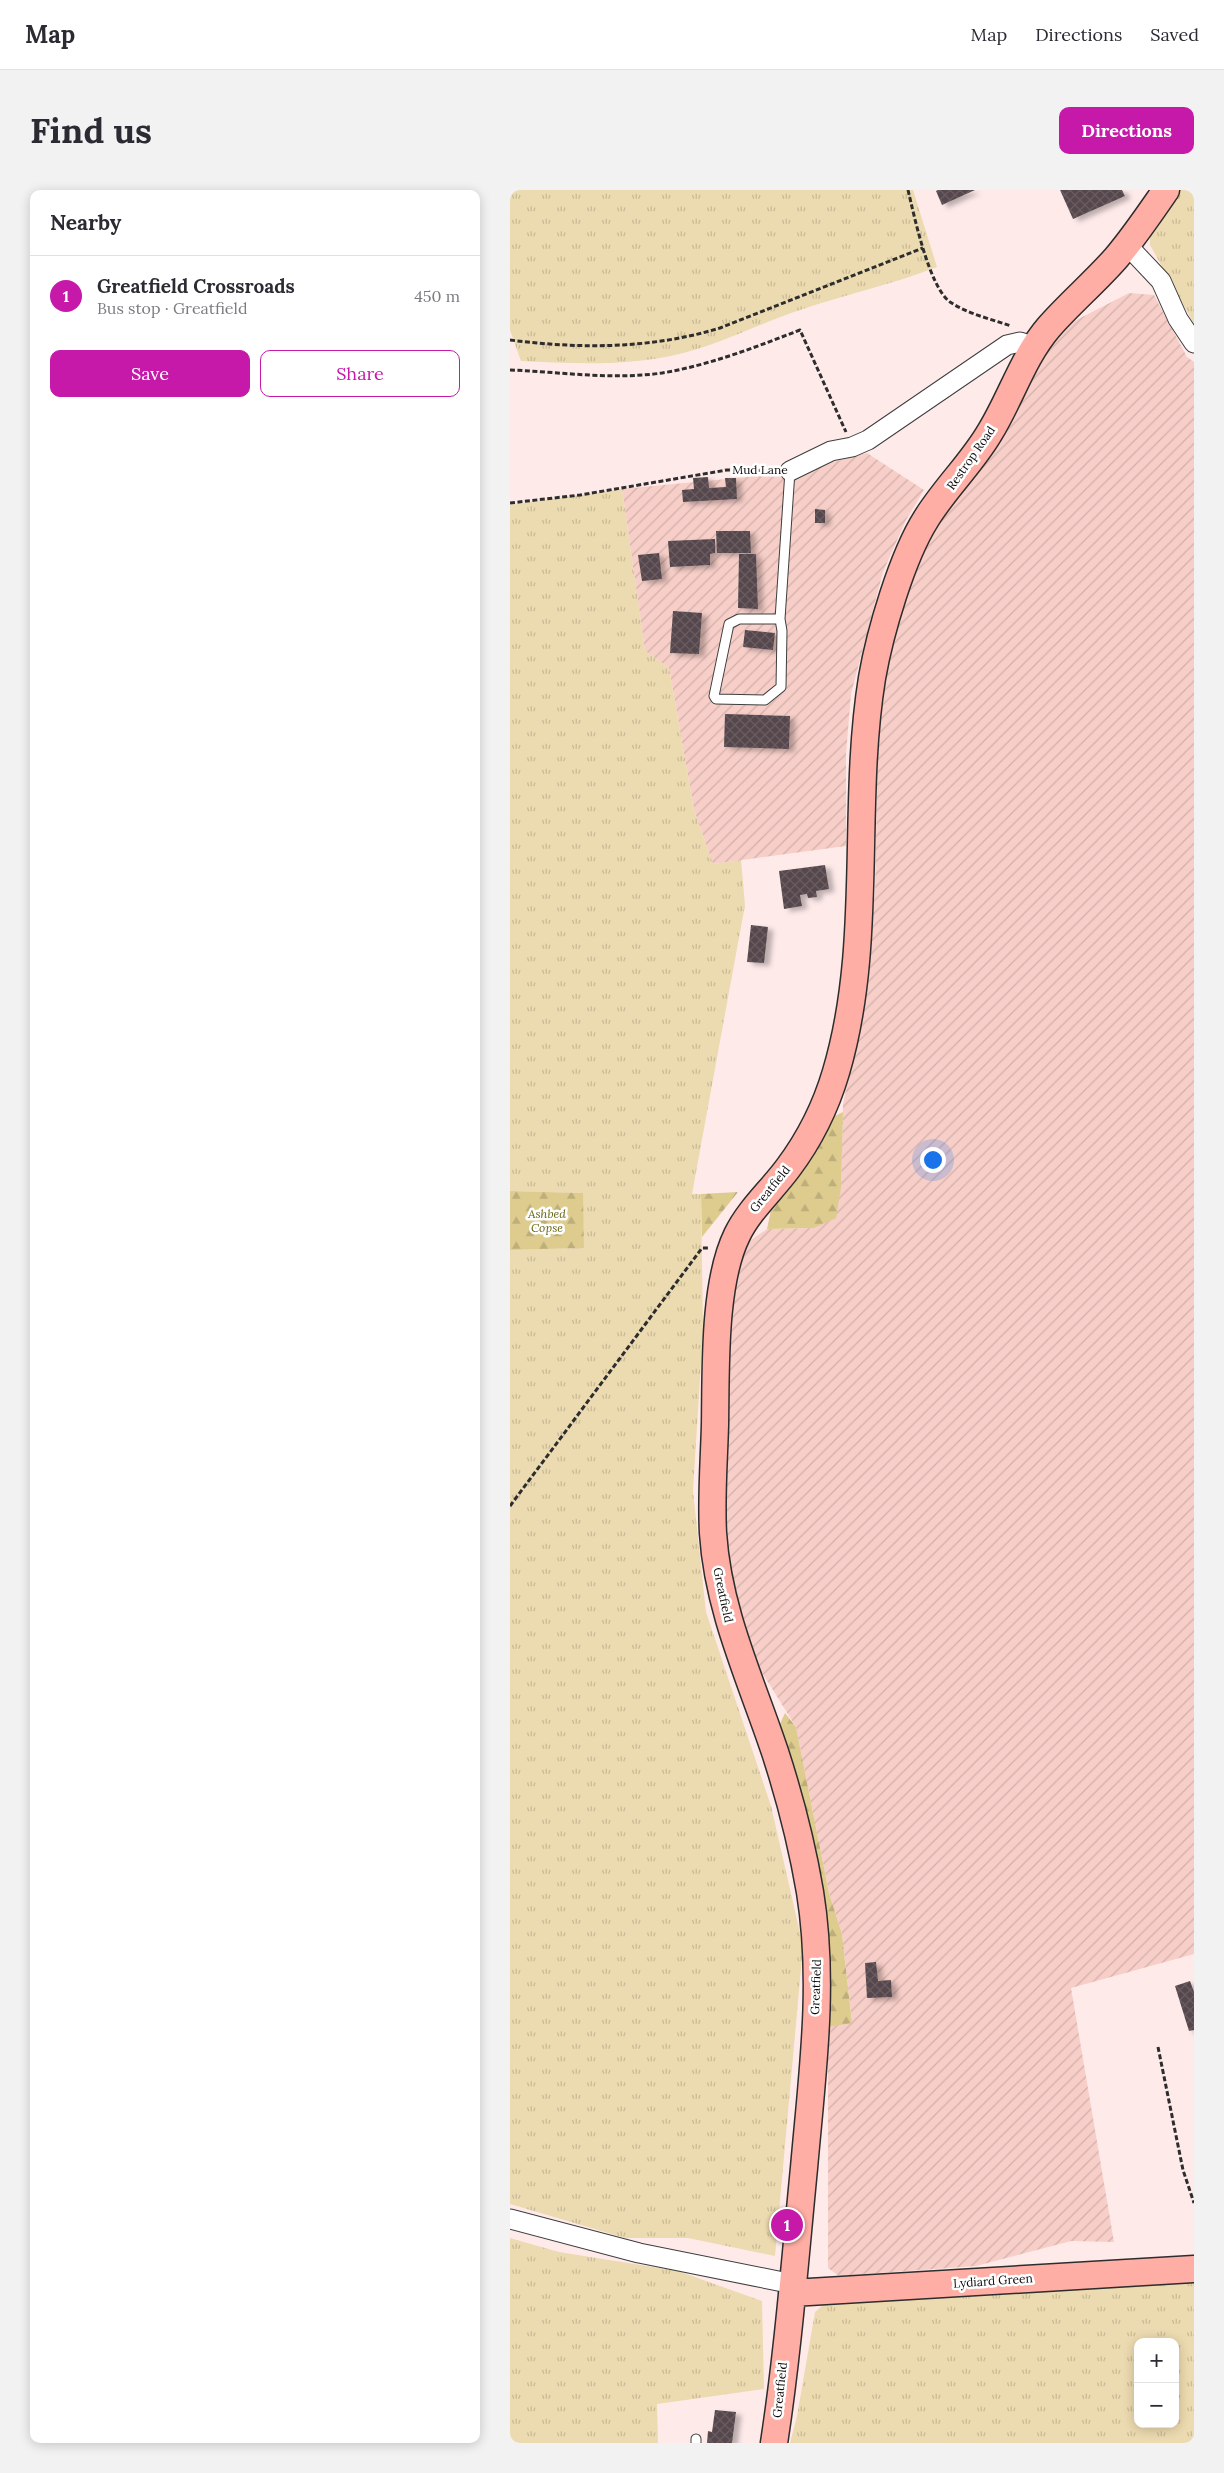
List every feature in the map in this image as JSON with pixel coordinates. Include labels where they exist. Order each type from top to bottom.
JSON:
[{"type":"street","name":"Restrop Road","points":[[863,766],[873,674],[883,627],[912,547],[926,519],[981,447],[1028,345],[1047,330],[1127,245],[1166,190]]},
{"type":"street","points":[[1127,245],[1161,281],[1178,320],[1194,342]]},
{"type":"street","name":"Mud Lane","points":[[790,471],[831,451],[852,447],[888,428],[986,357],[1007,345],[1028,345]]},
{"type":"street","name":"Greatfield","points":[[774,2443],[792,2288],[812,2083],[818,1959],[810,1893],[796,1826],[775,1753],[732,1635],[716,1566],[712,1520],[716,1372],[724,1282],[731,1248],[744,1221],[800,1150],[820,1113],[836,1073],[847,1020],[856,958],[860,898],[863,766]]},
{"type":"street","points":[[510,2219],[649,2255],[792,2288]]},
{"type":"street","name":"Lydiard Green","points":[[792,2288],[1194,2269]]},
{"type":"lane","points":[[780,619],[739,619],[729,624],[714,696],[716,698],[765,700],[781,687],[782,631],[780,619],[790,471]]},
{"type":"path","points":[[908,190],[923,248],[936,281],[948,301],[971,312],[1012,327],[1028,345]]},
{"type":"path","points":[[510,340],[620,347],[685,339],[720,328],[923,248]]},
{"type":"path","points":[[510,370],[614,374],[661,373],[694,366],[800,330],[852,447]]},
{"type":"path","name":"Mud Lane","points":[[510,503],[580,495],[727,470],[790,471]]},
{"type":"path","points":[[510,1506],[702,1248],[731,1248]]},
{"type":"path","points":[[1158,2046],[1183,2170],[1194,2202]]},
{"type":"shaded area","points":[[1129,293],[1154,295],[1187,357],[1194,362],[1194,1954],[1071,1988],[1114,2242],[1071,2241],[976,2266],[839,2276],[828,2268],[828,2027],[852,2022],[842,1934],[829,1893],[796,1727],[761,1671],[728,1581],[723,1541],[727,1344],[734,1278],[748,1242],[767,1229],[814,1228],[841,1188],[843,1104],[856,1042],[875,894],[878,725],[893,633],[924,551],[949,509],[1000,444],[1030,376],[1061,328]]},
{"type":"shaded area","points":[[867,453],[924,490],[906,520],[883,572],[851,694],[846,754],[846,846],[713,864],[694,810],[669,668],[645,651],[622,489],[747,477],[814,467]]},
{"type":"green space","points":[[510,190],[913,190],[937,267],[904,279],[803,309],[708,346],[673,355],[630,362],[608,363],[521,361],[510,330]]},
{"type":"green space","points":[[1175,190],[1194,190],[1194,324],[1150,245],[1150,226]]},
{"type":"green space","points":[[622,489],[645,651],[669,668],[694,810],[713,864],[741,860],[745,905],[692,1194],[701,1194],[703,1330],[693,1491],[706,1612],[771,1806],[803,1946],[775,2256],[688,2238],[625,2238],[510,2204],[510,1250],[584,1248],[582,1193],[510,1191],[510,505]]},
{"type":"green space","points":[[843,1112],[841,1188],[836,1218],[814,1228],[767,1229],[771,1210],[806,1158],[823,1122]]},
{"type":"green space","name":"Ashbed Copse","points":[[510,1191],[583,1193],[584,1248],[510,1250]]},
{"type":"green space","points":[[738,1192],[702,1237],[701,1194]]},
{"type":"green space","points":[[785,1713],[796,1727],[829,1893],[842,1934],[852,2023],[828,2027],[779,1726]]},
{"type":"green space","points":[[510,2238],[559,2252],[678,2271],[762,2301],[764,2389],[657,2404],[658,2443],[510,2443]]},
{"type":"green space","points":[[1194,2280],[1194,2443],[790,2443],[797,2416],[815,2312],[823,2305]]},
{"type":"building","points":[[975,190],[942,205],[936,191]]},
{"type":"building","points":[[1060,190],[1122,190],[1125,196],[1073,219]]},
{"type":"building","points":[[708,477],[709,488],[726,487],[725,478],[736,478],[737,499],[683,502],[682,490],[694,489],[693,478]]},
{"type":"building","points":[[815,509],[825,510],[825,523],[815,523]]},
{"type":"building","points":[[716,531],[750,531],[751,553],[717,553]]},
{"type":"building","points":[[715,539],[715,553],[710,554],[710,565],[670,567],[668,541]]},
{"type":"building","points":[[659,553],[662,579],[642,581],[638,555]]},
{"type":"building","points":[[739,554],[756,554],[758,609],[738,608]]},
{"type":"building","points":[[673,611],[702,613],[699,654],[670,653]]},
{"type":"building","points":[[745,630],[775,633],[773,650],[743,647]]},
{"type":"building","points":[[725,714],[790,716],[789,749],[724,747]]},
{"type":"building","points":[[825,865],[829,889],[816,891],[817,897],[808,898],[807,894],[800,895],[802,906],[784,909],[779,871]]},
{"type":"building","points":[[751,925],[768,927],[764,963],[747,962]]},
{"type":"building","points":[[876,1962],[878,1981],[891,1980],[892,1997],[867,1998],[865,1963]]},
{"type":"building","points":[[1190,1981],[1194,1992],[1194,2030],[1189,2031],[1175,1986]]},
{"type":"building","points":[[715,2410],[736,2412],[732,2443],[707,2443],[708,2431],[712,2432]]},
{"type":"place","name":"Greatfield Crossroads","points":[[787,2225]]}]
